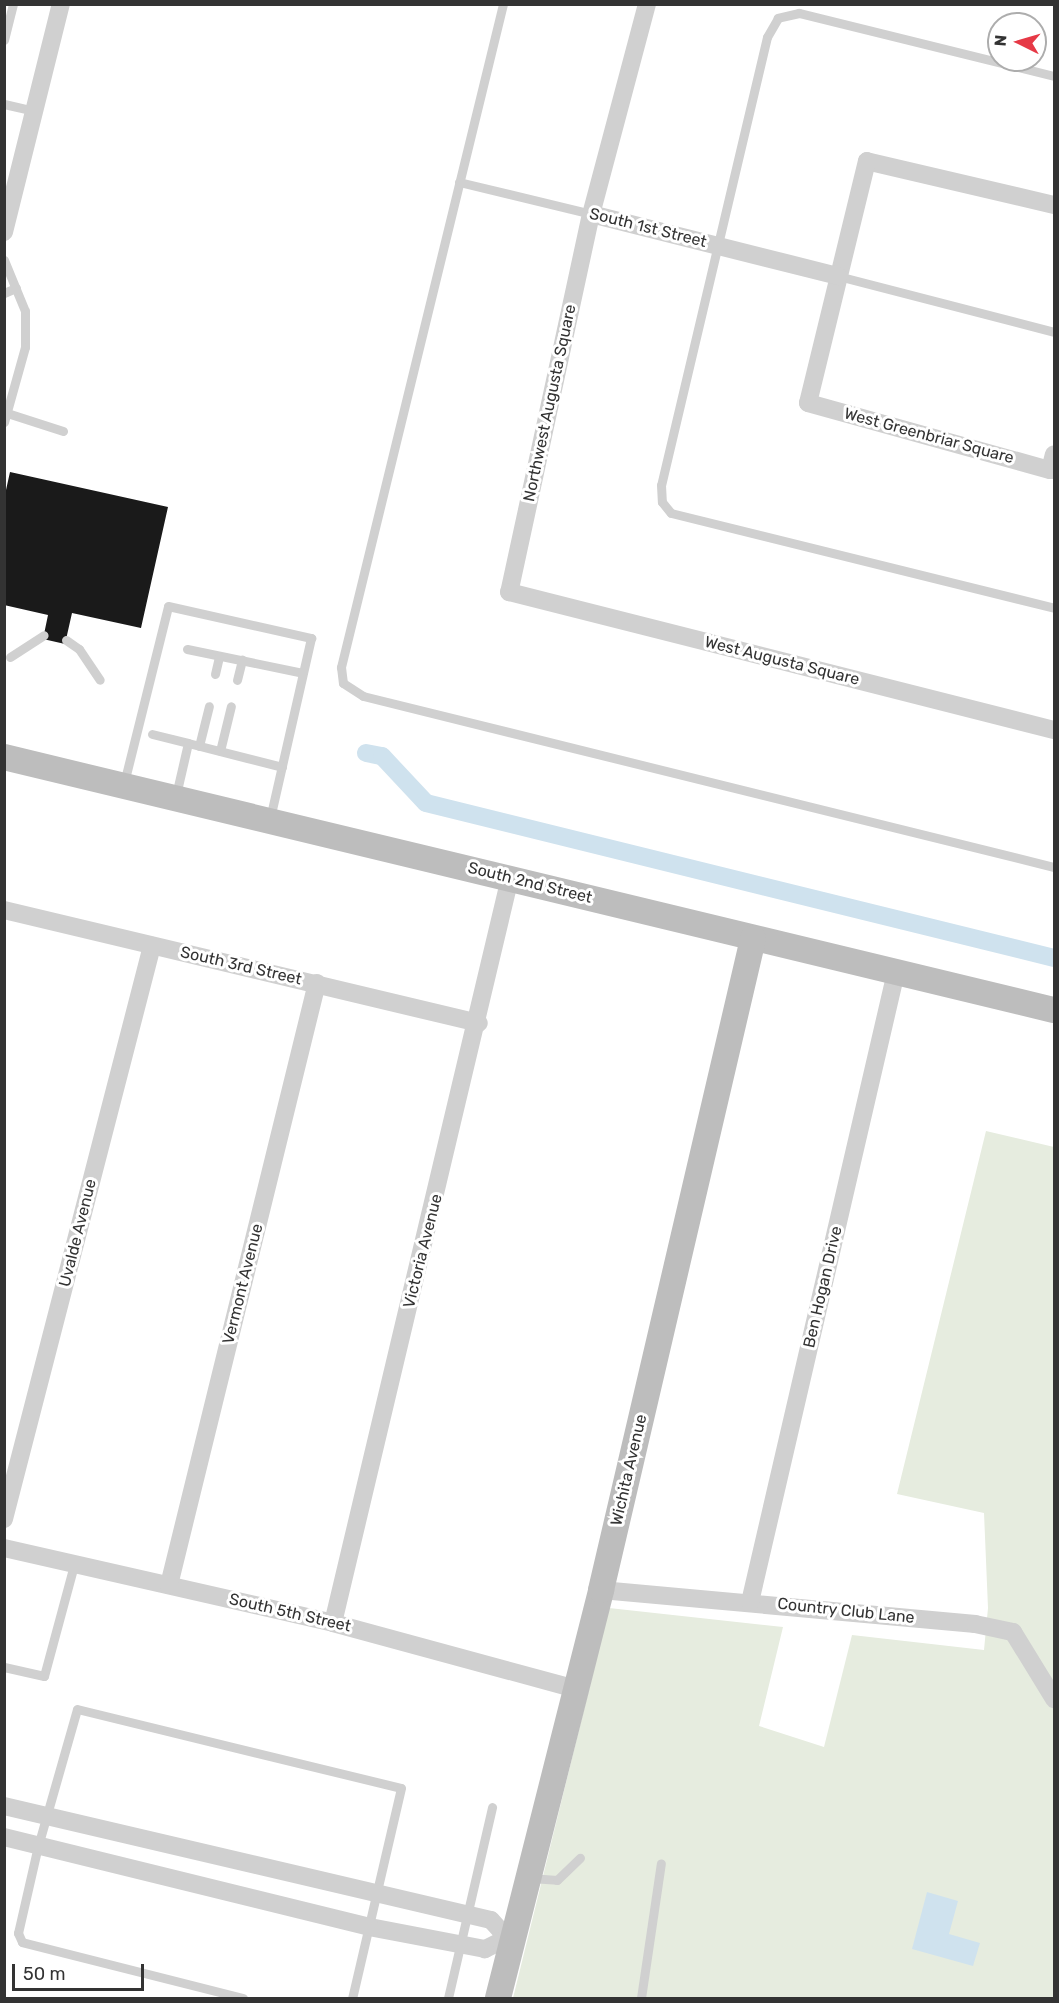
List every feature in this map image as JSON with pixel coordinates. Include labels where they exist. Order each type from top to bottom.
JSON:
[{"type":"main road","name":"South 2nd Street","points":[[4,757],[1054,1010]]},
{"type":"main road","name":"Wichita Avenue","points":[[498,1998],[573,1688],[601,1590],[753,939]]},
{"type":"street","points":[[4,232],[61,4]]},
{"type":"street","name":"Northwest Augusta Square","points":[[509,592],[591,214],[647,4]]},
{"type":"street","points":[[838,276],[867,161],[1054,205]]},
{"type":"street","name":"South 1st Street","points":[[591,214],[838,276]]},
{"type":"street","name":"West Greenbriar Square","points":[[838,276],[808,403],[1052,462]]},
{"type":"street","name":"West Augusta Square","points":[[509,592],[1054,730]]},
{"type":"street","name":"Victoria Avenue","points":[[333,1623],[478,1023],[510,878]]},
{"type":"street","name":"South 3rd Street","points":[[4,910],[478,1023]]},
{"type":"street","name":"Uvalde Avenue","points":[[4,1519],[152,946]]},
{"type":"street","name":"Ben Hogan Drive","points":[[750,1602],[896,972]]},
{"type":"street","name":"Vermont Avenue","points":[[169,1586],[317,983]]},
{"type":"street","name":"South 5th Street","points":[[4,1548],[333,1623],[573,1688]]},
{"type":"street","name":"Country Club Lane","points":[[601,1590],[750,1602],[1013,1632],[1054,1699]]},
{"type":"street","points":[[4,1806],[491,1920],[507,1938],[485,1949],[370,1927],[4,1837]]},
{"type":"lane","points":[[4,40],[13,4]]},
{"type":"lane","points":[[503,4],[341,667],[348,689],[1054,867]]},
{"type":"lane","points":[[1054,76],[799,13],[784,14],[766,37],[664,467],[662,495],[667,510],[1054,608]]},
{"type":"lane","points":[[4,104],[35,111]]},
{"type":"lane","name":"South 1st Street","points":[[459,182],[591,214]]},
{"type":"lane","points":[[4,260],[26,311],[25,347],[5,416],[63,431]]},
{"type":"lane","points":[[838,276],[1054,332]]},
{"type":"lane","points":[[4,293],[16,288]]},
{"type":"lane","points":[[123,785],[168,606],[311,638],[270,820]]},
{"type":"lane","points":[[10,657],[44,635]]},
{"type":"lane","points":[[66,640],[79,649],[100,680]]},
{"type":"lane","points":[[187,649],[303,673]]},
{"type":"lane","points":[[215,674],[219,656]]},
{"type":"lane","points":[[237,680],[242,660]]},
{"type":"lane","points":[[199,746],[208,706]]},
{"type":"lane","points":[[220,751],[231,706]]},
{"type":"lane","points":[[152,734],[282,767]]},
{"type":"lane","points":[[176,798],[188,743]]},
{"type":"lane","points":[[4,1667],[44,1676],[74,1565]]},
{"type":"lane","points":[[243,1998],[22,1941],[18,1933],[73,1713],[86,1708],[401,1788],[379,1894],[352,1998]]},
{"type":"lane","points":[[448,1998],[492,1807]]},
{"type":"lane","points":[[528,1877],[557,1880],[580,1858]]},
{"type":"lane","points":[[641,1998],[661,1863]]},
{"type":"shaded area","points":[[986,1131],[1054,1147],[1054,1998],[513,1998],[609,1608],[783,1627],[759,1726],[824,1747],[852,1635],[984,1650],[988,1608],[984,1513],[897,1494]]},
{"type":"water","points":[[927,1892],[958,1901],[949,1934],[980,1943],[973,1966],[912,1949]]},
{"type":"building","points":[[10,472],[168,507],[141,628],[72,613],[65,644],[43,639],[48,615],[4,605],[4,499]]},
{"type":"waterway","points":[[366,753],[382,756],[426,803],[1054,958]]}]
